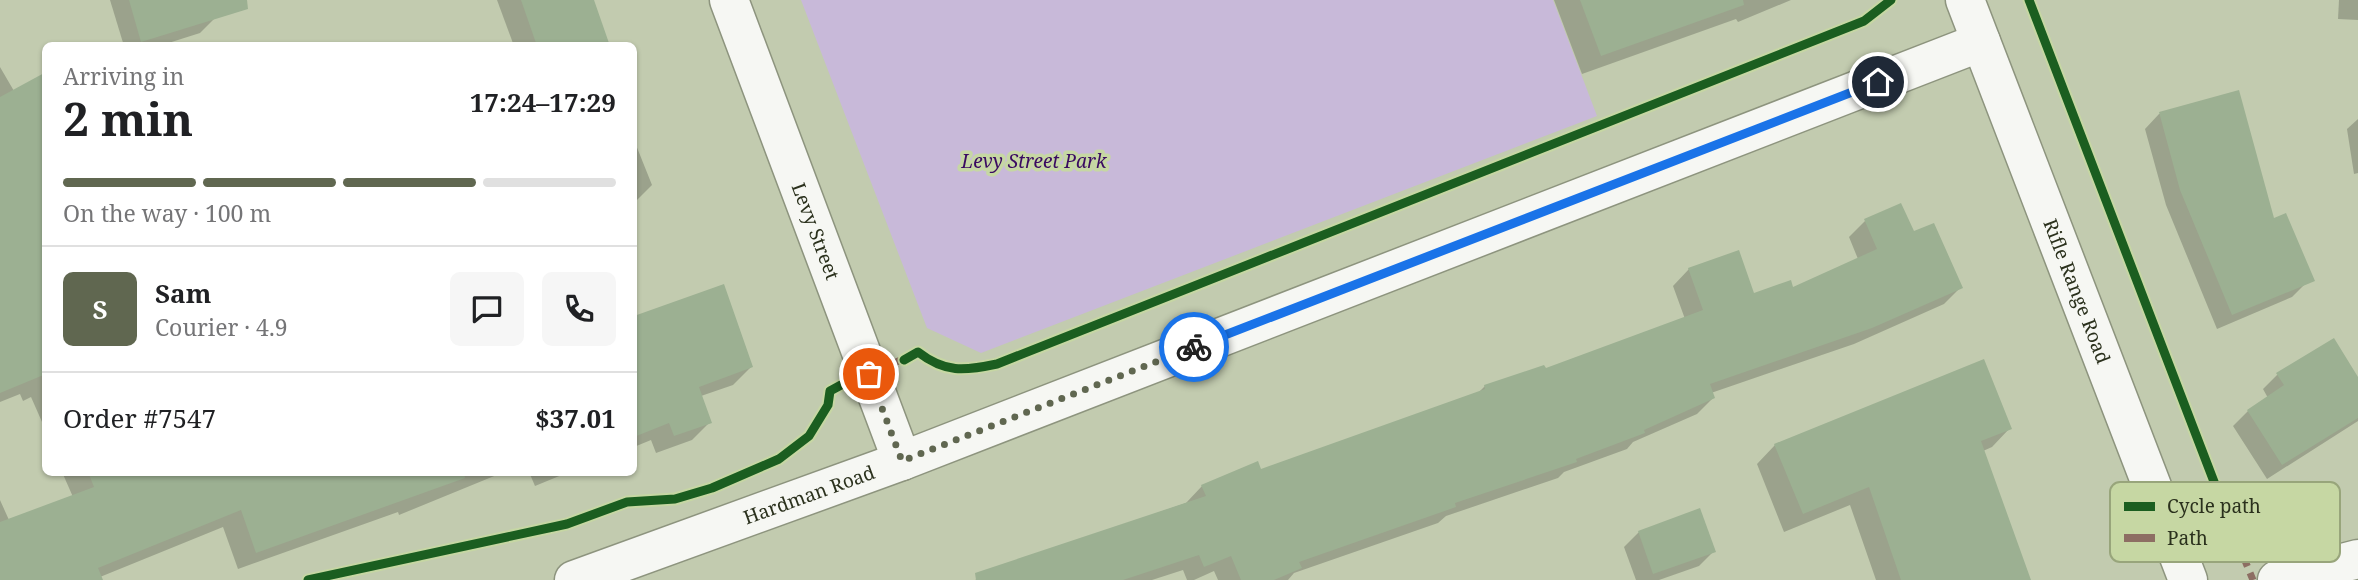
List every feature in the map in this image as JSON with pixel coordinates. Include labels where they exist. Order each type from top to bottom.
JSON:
[{"type":"street","name":"Levy Street","points":[[729,0],[902,461]]},
{"type":"street","name":"Rifle Range Road","points":[[1965,0],[2151,482]]},
{"type":"street","name":"Hardman Road","points":[[574,580],[902,461],[1981,42]]},
{"type":"street","points":[[2277,580],[2358,559]]},
{"type":"street","name":"Rifle Range Road","points":[[2182,562],[2189,580]]},
{"type":"green space","name":"Levy Street Park","points":[[801,0],[1553,0],[1597,116],[981,353],[927,328]]},
{"type":"building","points":[[129,0],[247,0],[248,9],[141,42]]},
{"type":"building","points":[[521,0],[594,0],[609,42],[536,42]]},
{"type":"building","points":[[1580,0],[1743,0],[1744,5],[1601,56]]},
{"type":"building","points":[[42,74],[42,376],[0,393],[0,97]]},
{"type":"building","points":[[2239,90],[2274,218],[2286,213],[2315,281],[2232,315],[2180,190],[2159,112]]},
{"type":"building","points":[[1901,203],[1914,231],[1934,223],[1963,288],[1872,328],[1710,384],[1715,398],[1644,430],[1645,433],[1576,459],[1577,462],[1455,503],[1456,507],[1299,562],[1302,568],[1274,580],[1241,580],[1231,556],[1204,567],[1199,555],[1123,580],[976,580],[975,573],[1206,496],[1201,485],[1258,461],[1261,469],[1485,389],[1484,385],[1544,365],[1546,368],[1703,310],[1688,268],[1739,250],[1754,293],[1791,280],[1793,287],[1877,249],[1864,219]]},
{"type":"building","points":[[724,284],[753,367],[699,387],[712,423],[674,436],[669,423],[637,436],[637,315]]},
{"type":"building","points":[[2334,338],[2358,377],[2358,418],[2282,465],[2247,410],[2284,385],[2276,373]]},
{"type":"building","points":[[1984,359],[2012,429],[1981,441],[2031,580],[1901,580],[1869,487],[1803,514],[1774,444]]},
{"type":"building","points":[[90,476],[465,478],[256,553],[241,510],[98,568],[103,580],[0,580],[0,522],[94,487]]},
{"type":"building","points":[[1700,508],[1716,552],[1653,574],[1638,531]]},
{"type":"marked path","points":[[836,388],[910,356]]},
{"type":"marked path","points":[[2246,562],[2253,580]]},
{"type":"cycle path","points":[[904,360],[918,352],[946,367],[965,369],[997,364],[1864,21],[1891,0]]},
{"type":"cycle path","points":[[2029,0],[2214,482]]},
{"type":"cycle path","points":[[308,580],[567,524],[627,502],[675,499],[712,488],[779,459],[809,436],[828,405],[830,391],[841,385]]},
{"type":"way so far","points":[[869,374],[902,461],[1194,347]]},
{"type":"route","points":[[1194,347],[1878,82]]}]
